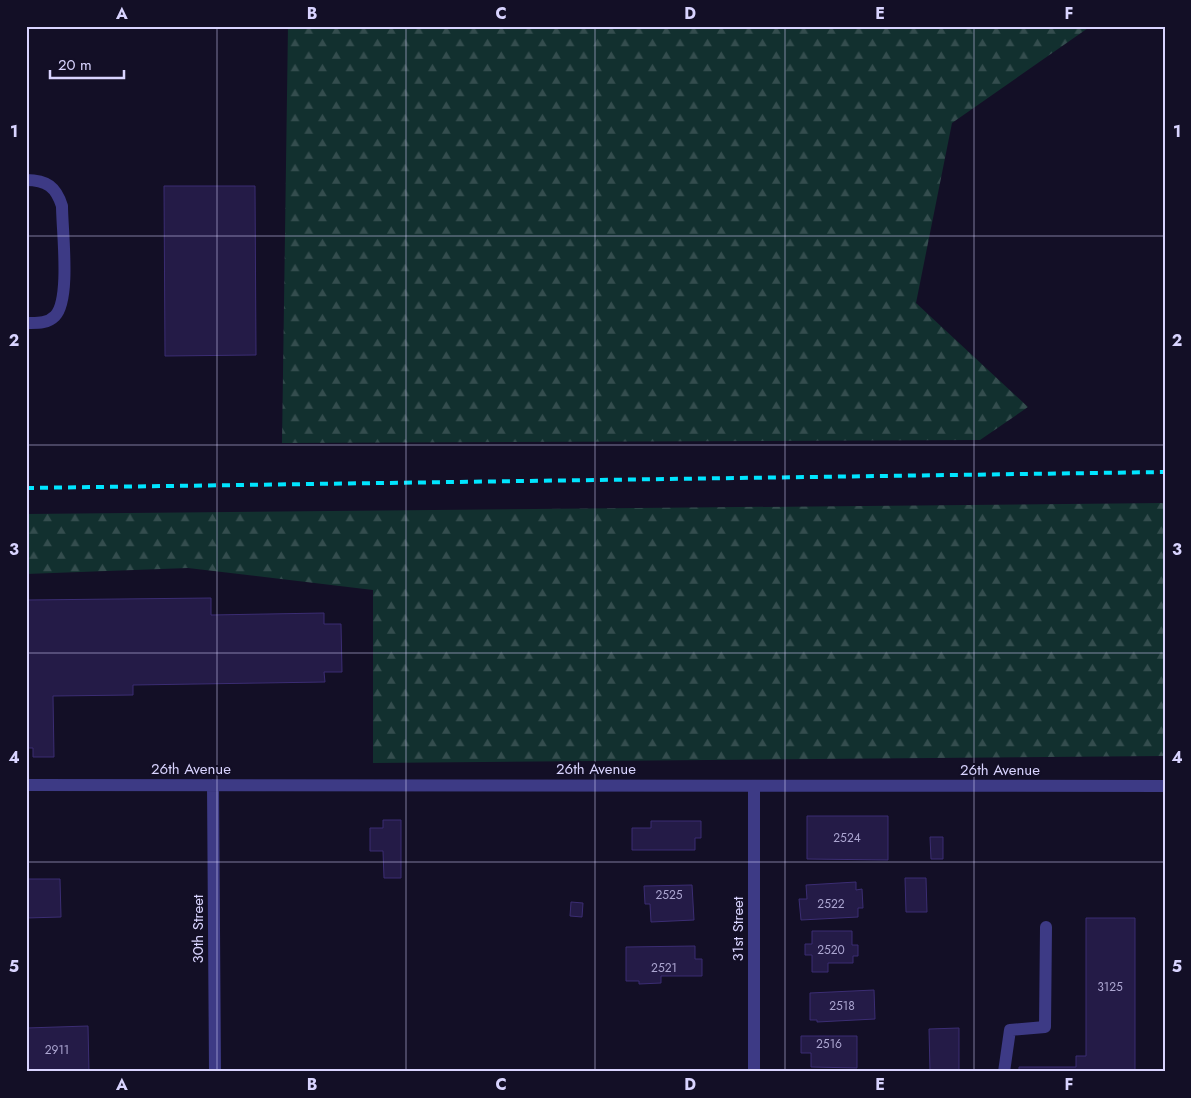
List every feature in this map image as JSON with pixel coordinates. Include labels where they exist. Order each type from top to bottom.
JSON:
[{"type":"street","points":[[26,180],[38,180],[50,184],[58,193],[62,206],[64,290],[62,306],[55,316],[44,322],[26,323]]},
{"type":"street","name":"26th Avenue","points":[[26,786],[1165,786]]},
{"type":"street","name":"30th Street","points":[[213,786],[214,1072]]},
{"type":"street","name":"31st Street","points":[[754,786],[754,1072]]},
{"type":"street","points":[[1004,1072],[1010,1030],[1045,1027],[1046,927]]},
{"type":"green space","points":[[288,26],[1091,26],[952,123],[916,303],[1028,407],[980,440],[282,443]]},
{"type":"green space","points":[[1165,503],[1165,756],[373,763],[373,590],[188,568],[26,574],[26,514]]},
{"type":"building","points":[[164,186],[255,186],[256,355],[165,356]]},
{"type":"building","points":[[211,598],[211,615],[324,613],[324,624],[341,624],[342,672],[324,672],[325,682],[133,685],[133,695],[53,696],[54,757],[33,757],[33,748],[26,748],[26,600]]},
{"type":"building","points":[[807,816],[888,816],[888,860],[807,859]]},
{"type":"building","points":[[383,820],[401,820],[401,878],[384,878],[383,851],[370,851],[370,828],[383,828]]},
{"type":"building","points":[[651,821],[701,821],[701,838],[695,838],[695,850],[632,850],[632,828],[651,828]]},
{"type":"building","points":[[930,837],[943,837],[943,859],[931,859]]},
{"type":"building","points":[[905,878],[926,878],[927,912],[906,912]]},
{"type":"building","points":[[26,879],[60,879],[61,917],[26,918]]},
{"type":"building","points":[[856,882],[856,890],[862,889],[863,908],[858,908],[858,917],[801,920],[799,899],[807,899],[806,885]]},
{"type":"building","points":[[692,885],[694,920],[651,922],[650,904],[645,904],[644,886]]},
{"type":"building","points":[[571,902],[583,903],[582,917],[570,916]]},
{"type":"building","points":[[1086,918],[1135,918],[1135,1072],[1019,1072],[1019,1067],[1076,1067],[1076,1056],[1086,1056]]},
{"type":"building","points":[[812,931],[852,931],[852,945],[858,945],[858,956],[853,956],[853,963],[828,963],[828,972],[812,972],[812,955],[805,955],[805,944],[812,944]]},
{"type":"building","points":[[695,946],[695,959],[702,959],[702,976],[661,976],[661,983],[639,984],[639,981],[626,981],[626,947]]},
{"type":"building","points":[[874,990],[875,1019],[817,1022],[817,1020],[810,1020],[810,993]]},
{"type":"building","points":[[88,1026],[89,1072],[26,1072],[26,1028]]},
{"type":"building","points":[[959,1028],[959,1072],[930,1072],[929,1029]]},
{"type":"building","points":[[801,1036],[857,1036],[857,1068],[811,1067],[811,1053],[801,1053]]},
{"type":"railway","points":[[26,488],[1165,472]]}]
